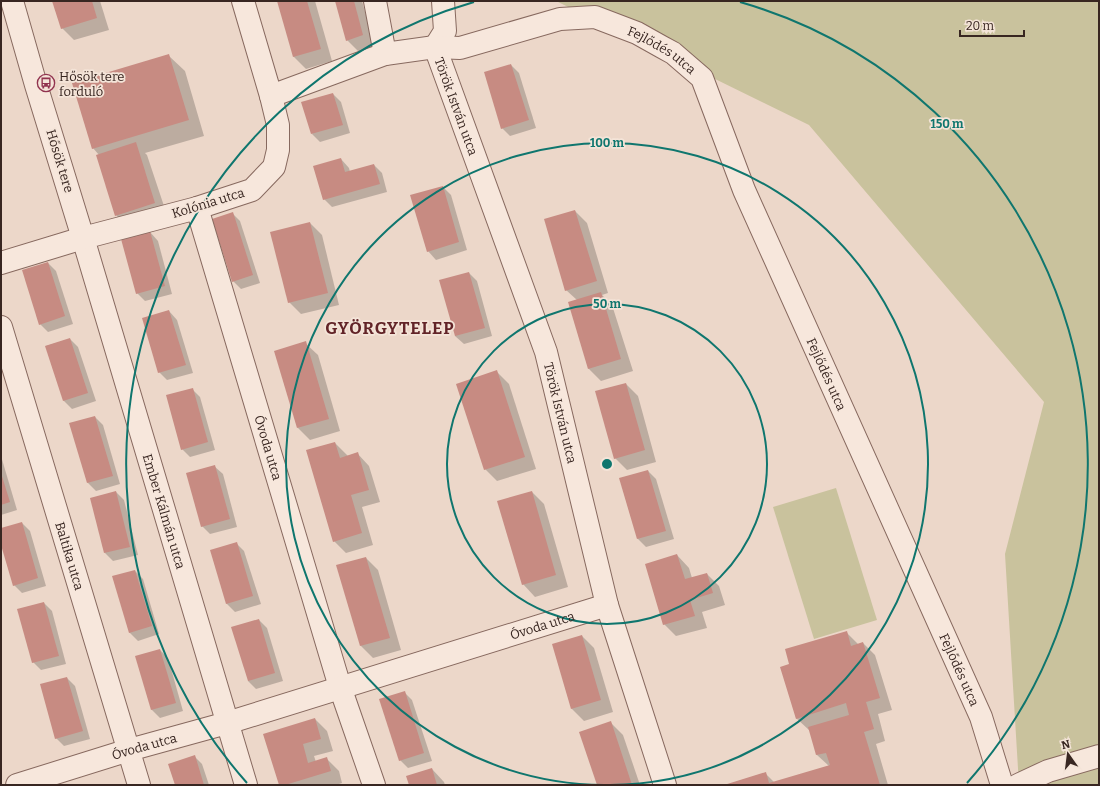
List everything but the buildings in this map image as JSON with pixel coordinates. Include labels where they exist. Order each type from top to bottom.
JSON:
[{"type":"street","name":"Hősök tere","points":[[12,1],[36,85],[84,238]]},
{"type":"street","name":"Kolónia utca","points":[[84,238],[197,208],[252,190],[274,166],[278,150],[278,125],[243,1]]},
{"type":"street","points":[[375,1],[385,54]]},
{"type":"street","points":[[271,96],[385,54],[435,47],[444,31],[443,1]]},
{"type":"street","name":"Fejlődés utca","points":[[435,47],[460,48],[560,19],[594,17],[637,33],[673,53],[702,78],[744,190],[981,717],[1002,785]]},
{"type":"street","name":"Török István utca","points":[[435,47],[546,352],[607,605],[665,785]]},
{"type":"street","name":"Óvoda utca","points":[[197,208],[340,687],[374,785]]},
{"type":"street","points":[[1,263],[84,238]]},
{"type":"street","name":"Ember Kálmán utca","points":[[84,238],[246,785]]},
{"type":"street","name":"Baltika utca","points":[[1,327],[139,785]]},
{"type":"street","name":"Óvoda utca","points":[[18,785],[128,750],[227,723],[607,605]]},
{"type":"street","points":[[1018,785],[1048,771],[1099,756]]},
{"type":"shaded area","points":[[556,1],[1099,1],[1099,785],[1019,785],[1005,554],[1044,402],[809,125]]},
{"type":"shaded area","points":[[836,488],[877,620],[814,639],[773,507]]},
{"type":"place","name":"Hősök tere forduló","points":[[46,83]]},
{"type":"district","name":"GYÖRGYTELEP","points":[[390,328]]}]
